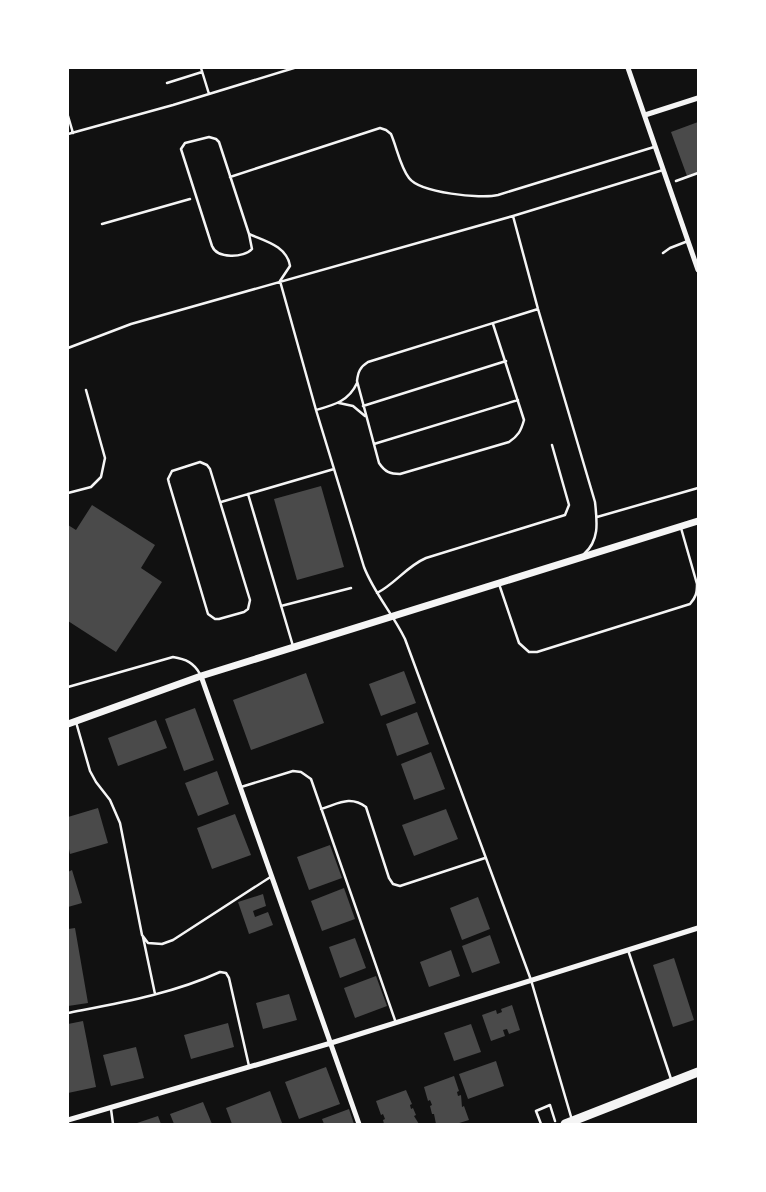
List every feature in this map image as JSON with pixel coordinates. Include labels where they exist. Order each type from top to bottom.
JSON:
[{"type":"main road","points":[[569,1123],[698,1072]]},
{"type":"street","points":[[628,68],[698,270]]},
{"type":"street","points":[[645,115],[698,98]]},
{"type":"street","points":[[68,724],[201,676],[698,521]]},
{"type":"street","points":[[201,676],[359,1124]]},
{"type":"street","points":[[68,1120],[330,1043],[698,928]]},
{"type":"lane","points":[[200,68],[209,94]]},
{"type":"lane","points":[[68,134],[173,106],[294,68]]},
{"type":"lane","points":[[167,83],[202,72]]},
{"type":"lane","points":[[68,116],[72,133]]},
{"type":"lane","points":[[230,178],[380,128],[391,134],[405,172],[415,184],[429,189],[479,197],[498,195],[655,147]]},
{"type":"lane","points":[[208,137],[216,139],[219,142],[230,178],[252,245],[249,252],[224,255],[216,253],[212,246],[181,149],[185,143],[208,137]]},
{"type":"lane","points":[[68,348],[131,324],[513,216],[663,170]]},
{"type":"lane","points":[[513,216],[538,309],[595,502],[597,535],[589,550],[579,558]]},
{"type":"lane","points":[[249,234],[276,245],[289,258],[290,266],[280,281],[316,410],[364,566],[369,580],[405,639],[531,980],[569,1123]]},
{"type":"lane","points":[[663,253],[688,241]]},
{"type":"lane","points":[[493,324],[524,420],[517,436],[513,439],[400,474],[384,471],[379,463],[357,381],[358,373],[362,366],[368,362],[538,309]]},
{"type":"lane","points":[[363,406],[506,361]]},
{"type":"lane","points":[[316,410],[338,403],[350,394],[357,381]]},
{"type":"lane","points":[[68,493],[91,487],[101,477],[105,458],[86,390]]},
{"type":"lane","points":[[374,444],[518,400]]},
{"type":"lane","points":[[338,403],[354,406],[366,416]]},
{"type":"lane","points":[[377,593],[392,584],[417,562],[426,558],[565,514],[570,505],[552,445]]},
{"type":"lane","points":[[204,463],[210,468],[220,503],[250,605],[244,612],[215,619],[206,610],[169,483],[170,474],[176,468],[204,463]]},
{"type":"lane","points":[[220,503],[334,469]]},
{"type":"lane","points":[[597,517],[698,488]]},
{"type":"lane","points":[[248,494],[293,647]]},
{"type":"lane","points":[[499,583],[519,643],[529,652],[537,652],[690,604],[698,592],[681,526]]},
{"type":"lane","points":[[281,606],[351,588]]},
{"type":"lane","points":[[68,687],[173,657],[190,662],[201,676]]},
{"type":"lane","points":[[76,721],[90,771],[110,800],[120,823],[155,994]]},
{"type":"lane","points":[[241,787],[293,771],[301,772],[311,779],[396,1022]]},
{"type":"lane","points":[[321,810],[354,800],[366,808],[389,878],[394,884],[400,886],[485,858]]},
{"type":"lane","points":[[142,935],[148,943],[152,944],[162,944],[173,940],[272,876]]},
{"type":"lane","points":[[628,950],[672,1083]]},
{"type":"lane","points":[[68,1013],[130,1001],[220,972],[226,973],[229,978],[249,1067]]},
{"type":"lane","points":[[110,1107],[113,1124]]},
{"type":"lane","points":[[74,1118],[75,1124]]},
{"type":"path","points":[[668,184],[698,173]]},
{"type":"path","points":[[102,224],[196,197]]},
{"type":"path","points":[[541,1124],[536,1111],[550,1105],[556,1124]]},
{"type":"building","points":[[698,122],[698,172],[687,176],[671,132]]},
{"type":"building","points":[[321,486],[344,567],[297,580],[274,499]]},
{"type":"building","points":[[92,505],[155,545],[141,568],[162,582],[116,652],[68,621],[68,525],[76,530]]},
{"type":"building","points":[[404,671],[416,703],[381,716],[369,684]]},
{"type":"building","points":[[306,673],[324,723],[251,750],[233,700]]},
{"type":"building","points":[[195,708],[214,760],[184,771],[165,719]]},
{"type":"building","points":[[417,712],[429,744],[397,756],[386,724]]},
{"type":"building","points":[[156,720],[167,748],[118,766],[108,738]]},
{"type":"building","points":[[431,752],[445,789],[414,800],[401,764]]},
{"type":"building","points":[[217,771],[229,804],[198,816],[185,783]]},
{"type":"building","points":[[98,808],[108,843],[70,854],[68,817]]},
{"type":"building","points":[[446,809],[458,839],[414,856],[402,825]]},
{"type":"building","points":[[235,814],[251,855],[212,869],[197,828]]},
{"type":"building","points":[[330,845],[342,878],[309,890],[297,857]]},
{"type":"building","points":[[72,870],[82,903],[68,907],[68,872]]},
{"type":"building","points":[[344,888],[355,919],[322,931],[311,901]]},
{"type":"building","points":[[263,894],[266,906],[253,911],[255,917],[268,912],[273,925],[249,934],[238,902]]},
{"type":"building","points":[[478,897],[490,929],[462,940],[450,908]]},
{"type":"building","points":[[75,928],[88,1003],[68,1006],[68,929]]},
{"type":"building","points":[[490,935],[500,963],[472,973],[462,946]]},
{"type":"building","points":[[355,938],[366,968],[340,978],[329,947]]},
{"type":"building","points":[[451,950],[460,976],[429,987],[420,962]]},
{"type":"building","points":[[674,958],[694,1020],[673,1027],[653,965]]},
{"type":"building","points":[[376,976],[387,1006],[355,1018],[344,988]]},
{"type":"building","points":[[289,994],[297,1020],[263,1029],[256,1003]]},
{"type":"building","points":[[512,1005],[520,1030],[509,1034],[507,1029],[503,1030],[505,1036],[491,1041],[482,1015],[496,1010],[497,1014],[502,1012],[501,1009]]},
{"type":"building","points":[[83,1021],[96,1087],[68,1093],[68,1024]]},
{"type":"building","points":[[228,1023],[234,1047],[191,1059],[184,1035]]},
{"type":"building","points":[[471,1024],[481,1052],[454,1061],[444,1033]]},
{"type":"building","points":[[136,1047],[144,1078],[111,1086],[103,1055]]},
{"type":"building","points":[[496,1061],[504,1086],[468,1099],[459,1074]]},
{"type":"building","points":[[326,1067],[340,1104],[299,1119],[285,1082]]},
{"type":"building","points":[[454,1076],[459,1091],[457,1092],[458,1096],[461,1095],[462,1107],[464,1106],[469,1120],[456,1124],[436,1124],[430,1106],[432,1105],[430,1100],[428,1101],[424,1087]]},
{"type":"building","points":[[406,1090],[412,1104],[410,1105],[411,1109],[413,1108],[416,1115],[414,1116],[419,1124],[384,1124],[383,1120],[385,1119],[383,1114],[381,1115],[376,1101]]},
{"type":"building","points":[[270,1091],[282,1123],[232,1124],[226,1108]]},
{"type":"building","points":[[203,1102],[212,1124],[174,1124],[170,1114]]},
{"type":"building","points":[[349,1109],[354,1124],[324,1124],[322,1119]]},
{"type":"building","points":[[158,1116],[161,1124],[134,1124]]}]
